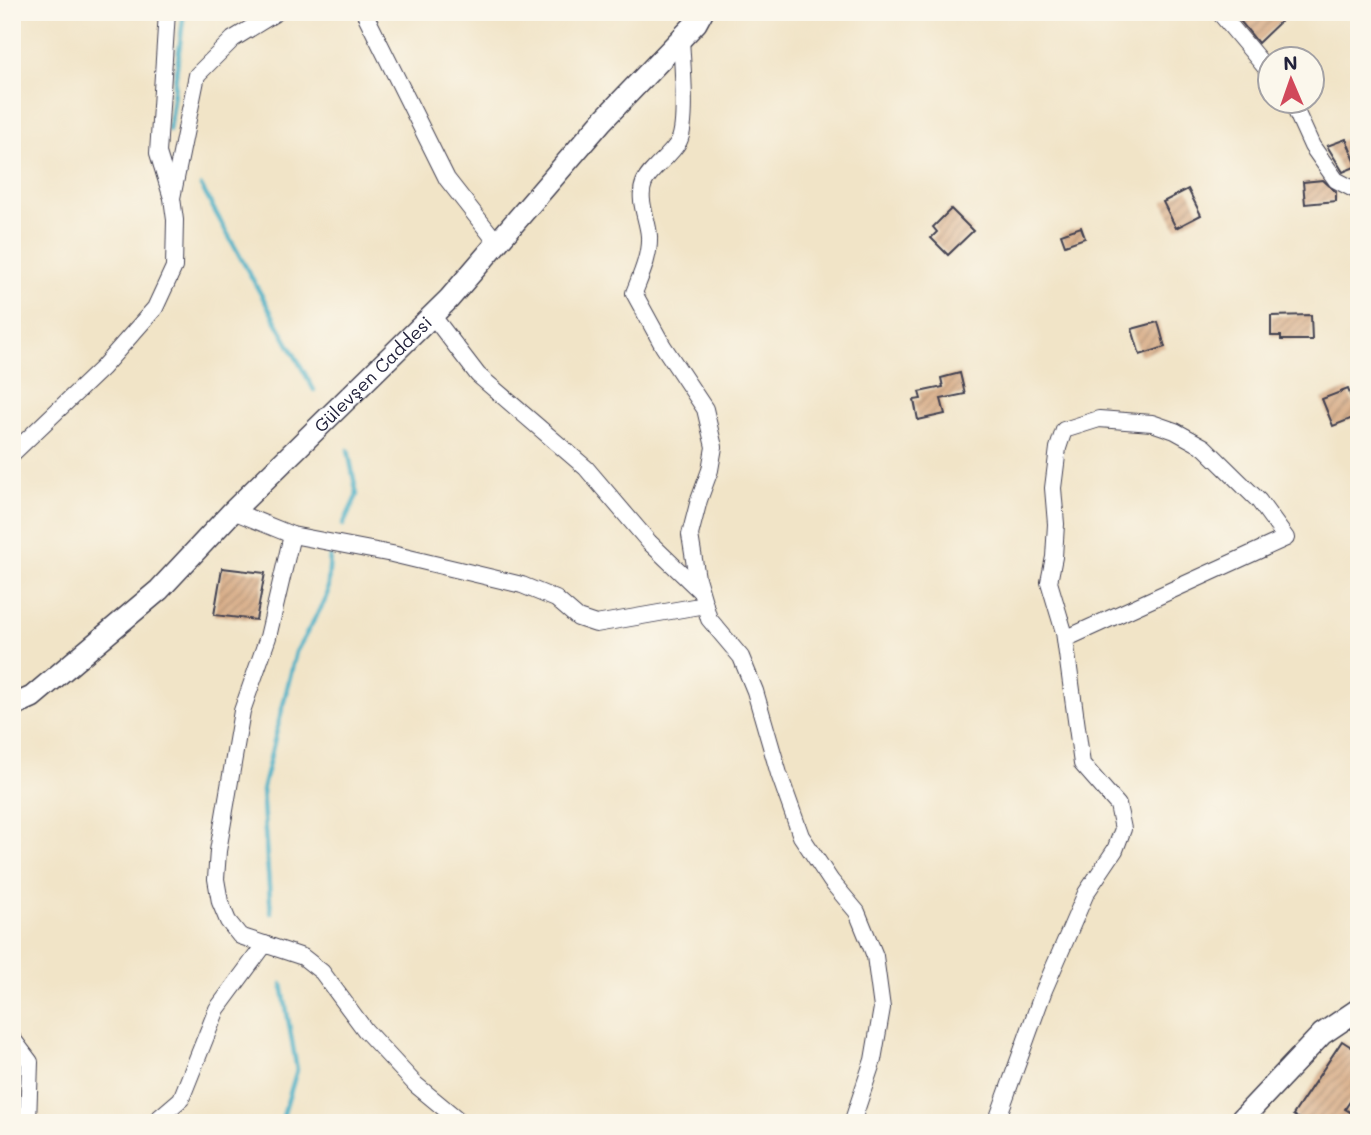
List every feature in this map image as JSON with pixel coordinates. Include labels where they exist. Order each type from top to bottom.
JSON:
[{"type":"street","points":[[12,454],[102,368],[155,308],[174,267],[175,220],[172,198],[158,153],[167,12]]},
{"type":"street","points":[[172,198],[197,75],[233,39],[276,12]]},
{"type":"street","points":[[364,12],[447,178],[498,244]]},
{"type":"street","name":"Gülevşen Caddesi","points":[[12,706],[32,697],[159,590],[233,511],[432,315],[498,244],[602,121],[696,23],[702,12]]},
{"type":"street","points":[[1219,12],[1256,57]]},
{"type":"street","points":[[681,38],[684,91],[680,138],[671,153],[644,182],[642,206],[649,234],[647,257],[634,293],[663,346],[705,409],[714,447],[710,470],[690,535],[709,619],[741,657],[755,691],[779,774],[801,836],[831,881],[857,912],[875,956],[882,1008],[873,1060],[852,1123]]},
{"type":"street","points":[[1298,116],[1312,146],[1336,180],[1359,192]]},
{"type":"street","points":[[432,315],[478,376],[586,468],[703,598]]},
{"type":"street","points":[[996,1123],[1049,978],[1086,893],[1115,850],[1123,829],[1118,805],[1082,764],[1065,639],[1049,582],[1054,557],[1054,488],[1058,448],[1064,430],[1099,419],[1152,423],[1175,432],[1203,447],[1259,501],[1286,538],[1065,639]]},
{"type":"street","points":[[233,511],[292,535],[392,554],[522,585],[556,599],[578,618],[596,624],[703,598]]},
{"type":"street","points":[[292,535],[268,636],[242,711],[222,826],[216,879],[220,902],[228,921],[240,936],[303,957],[322,972],[365,1030],[416,1085],[462,1123]]},
{"type":"street","points":[[153,1123],[181,1099],[217,1009],[265,944]]},
{"type":"street","points":[[1238,1123],[1322,1034],[1359,1009]]},
{"type":"street","points":[[12,1038],[30,1062],[28,1123]]},
{"type":"building","points":[[1243,12],[1276,12],[1283,19],[1258,43],[1237,17]]},
{"type":"building","points":[[1346,139],[1357,166],[1343,172],[1327,146]]},
{"type":"building","points":[[1323,180],[1336,192],[1336,201],[1305,204],[1303,182]]},
{"type":"building","points":[[1188,189],[1201,215],[1176,228],[1163,202]]},
{"type":"building","points":[[951,209],[973,231],[948,255],[931,238],[937,232],[933,227]]},
{"type":"building","points":[[1081,227],[1085,238],[1065,245],[1061,234]]},
{"type":"building","points":[[1311,315],[1312,340],[1281,340],[1281,336],[1271,336],[1271,316]]},
{"type":"building","points":[[1158,322],[1165,347],[1140,355],[1132,329]]},
{"type":"building","points":[[960,373],[965,394],[941,399],[945,414],[918,420],[914,400],[921,399],[919,392],[943,387],[941,378]]},
{"type":"building","points":[[1348,389],[1358,416],[1333,426],[1322,399]]},
{"type":"building","points":[[222,568],[265,573],[256,620],[214,615]]},
{"type":"building","points":[[1342,1041],[1359,1052],[1359,1076],[1354,1084],[1359,1088],[1345,1109],[1353,1114],[1347,1123],[1305,1123],[1293,1115]]},
{"type":"waterway","points":[[169,130],[184,12]]},
{"type":"waterway","points":[[201,186],[314,390]]},
{"type":"waterway","points":[[343,525],[357,495],[348,450]]},
{"type":"waterway","points":[[271,913],[262,791],[296,652],[327,597],[330,556]]},
{"type":"waterway","points":[[281,1123],[297,1070],[282,984]]}]
